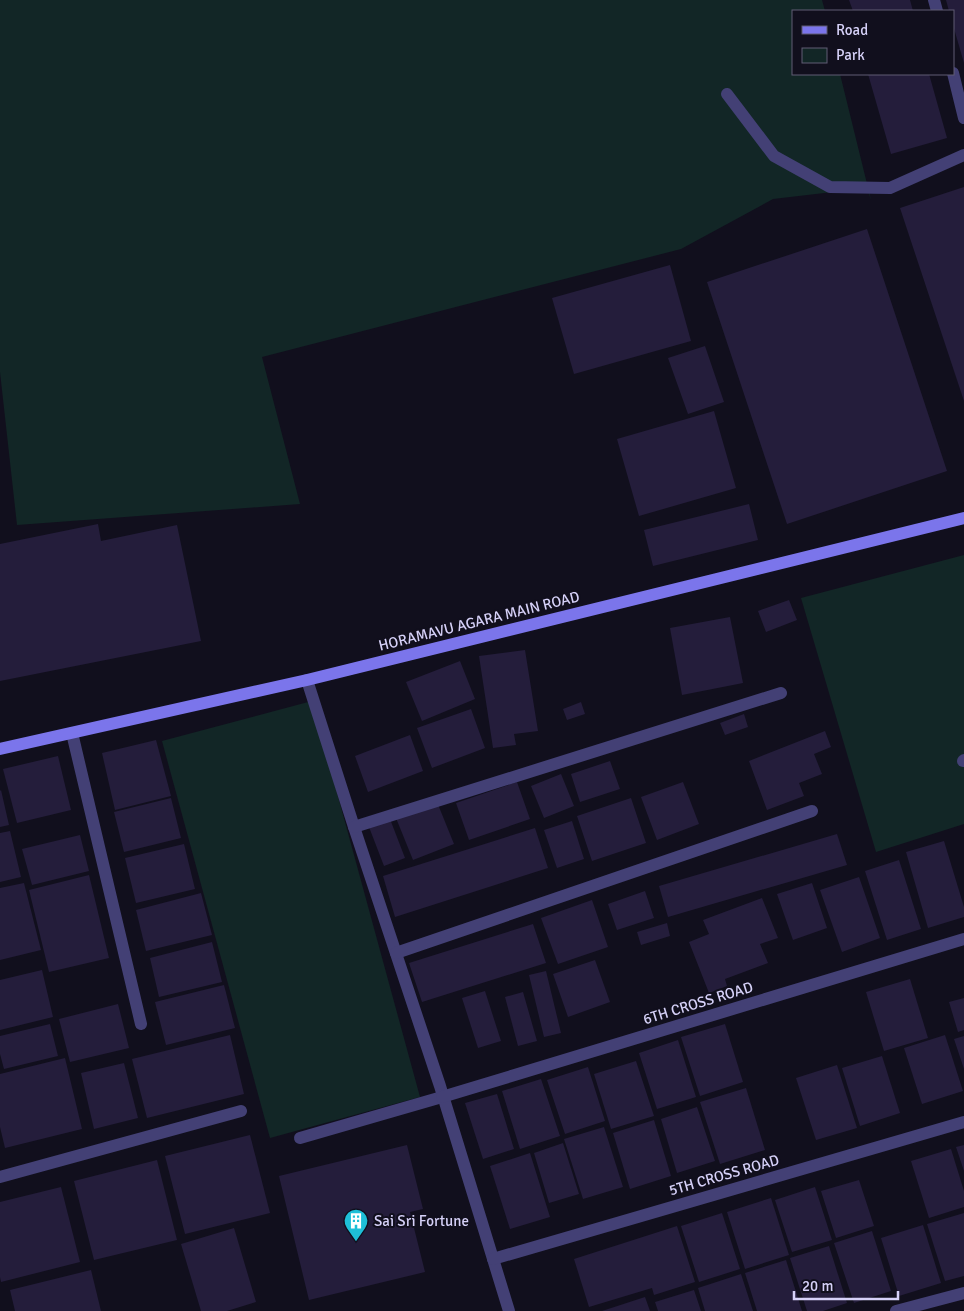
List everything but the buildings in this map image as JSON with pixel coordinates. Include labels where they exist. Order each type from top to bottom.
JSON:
[{"type":"street","points":[[953,75],[964,118]]},
{"type":"street","points":[[727,94],[774,156],[830,187],[890,188],[964,155]]},
{"type":"street","name":"HORAMAVU AGARA MAIN ROAD","points":[[0,749],[307,680],[964,518]]},
{"type":"street","points":[[307,680],[396,953],[509,1311]]},
{"type":"street","points":[[354,826],[781,693]]},
{"type":"street","points":[[72,733],[141,1024]]},
{"type":"street","points":[[396,953],[812,811]]},
{"type":"street","name":"6TH CROSS ROAD","points":[[300,1138],[964,940]]},
{"type":"street","points":[[0,1177],[240,1111]]},
{"type":"street","name":"5TH CROSS ROAD","points":[[493,1259],[964,1122]]},
{"type":"street","points":[[896,1311],[964,1293]]},
{"type":"green space","points":[[0,0],[822,0],[825,10],[792,10],[792,75],[840,75],[871,200],[867,188],[773,199],[681,249],[262,357],[300,504],[17,525],[0,372]]},
{"type":"green space","points":[[964,555],[964,824],[876,852],[801,598]]},
{"type":"green space","points":[[312,701],[420,1097],[270,1138],[162,741]]},
{"type":"place","name":"Sai Sri Fortune","points":[[356,1242]]}]
